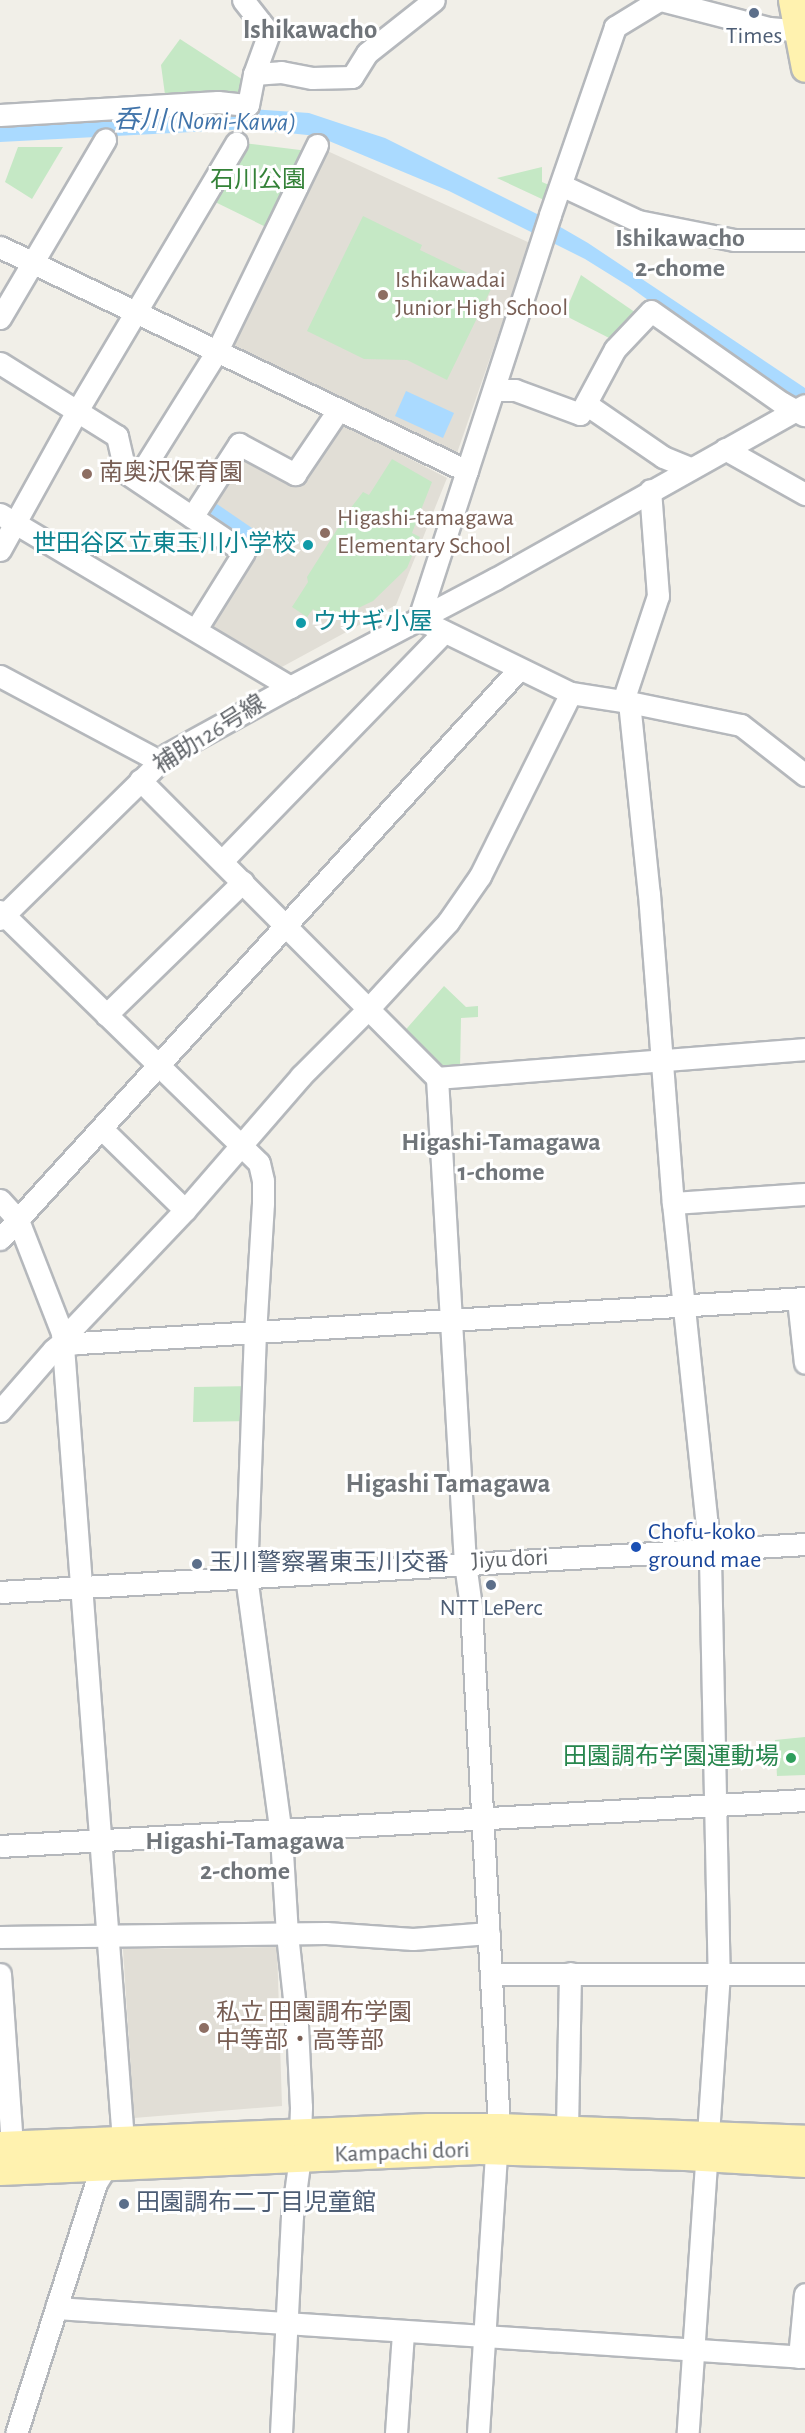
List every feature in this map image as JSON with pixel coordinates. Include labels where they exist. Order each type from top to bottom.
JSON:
[{"type":"main road","points":[[792,0],[800,31],[805,68]]},
{"type":"main road","name":"Kampachi dori","points":[[6,2145],[300,2130],[709,2146],[805,2139]]},
{"type":"main road","name":"Kampachi dori","points":[[0,2171],[300,2157],[497,2139],[567,2130],[709,2146],[805,2163]]},
{"type":"street","points":[[0,116],[218,102],[249,105],[254,74],[269,33],[243,0]]},
{"type":"street","points":[[254,74],[281,72],[312,78],[352,77],[367,53],[434,0]]},
{"type":"street","points":[[800,31],[769,28],[660,0],[615,27],[550,215],[419,619],[443,633],[570,693],[626,701],[741,725],[805,775]]},
{"type":"street","points":[[0,318],[105,140]]},
{"type":"street","points":[[0,550],[8,519],[77,411],[236,143]]},
{"type":"street","points":[[136,479],[217,351],[317,145]]},
{"type":"street","points":[[561,185],[638,221],[734,240],[805,240]]},
{"type":"street","points":[[0,247],[467,471]]},
{"type":"street","points":[[494,390],[515,390],[580,414],[615,349],[651,311],[801,410]]},
{"type":"street","points":[[0,363],[117,436],[125,472],[244,552],[196,630]]},
{"type":"street","points":[[586,404],[663,457],[690,468]]},
{"type":"street","points":[[192,517],[239,444],[295,474],[339,409]]},
{"type":"street","name":"補助126号線","points":[[2,915],[159,761],[690,468],[801,410]]},
{"type":"street","points":[[725,449],[805,494]]},
{"type":"street","points":[[650,490],[658,596],[626,701],[662,1059],[683,1305],[710,1549],[719,1973],[688,2433]]},
{"type":"street","points":[[8,519],[290,687]]},
{"type":"street","points":[[222,861],[443,633]]},
{"type":"street","points":[[0,1239],[160,1066],[285,923],[363,842],[519,669]]},
{"type":"street","points":[[0,676],[159,761]]},
{"type":"street","points":[[62,1346],[72,1329],[185,1210],[302,1076],[441,931],[480,876],[570,693]]},
{"type":"street","points":[[140,780],[437,1078],[465,1563],[471,1607],[480,1818],[489,1933],[497,2139],[478,2433]]},
{"type":"street","points":[[106,1015],[243,882]]},
{"type":"street","points":[[2,915],[259,1163],[263,1181],[246,1576],[280,1831],[287,1934],[297,2026],[302,2107],[300,2130]]},
{"type":"street","points":[[437,1078],[805,1049]]},
{"type":"street","points":[[102,1129],[185,1210]]},
{"type":"street","points":[[673,1203],[805,1194]]},
{"type":"street","points":[[0,1200],[18,1220],[62,1333],[123,2140],[96,2183],[56,2308],[11,2426]]},
{"type":"street","points":[[0,1411],[53,1350],[62,1346],[683,1305],[802,1298],[805,1363]]},
{"type":"street","name":"Jiyu dori","points":[[0,1592],[805,1544]]},
{"type":"street","points":[[0,1846],[805,1800]]},
{"type":"street","points":[[0,1937],[326,1933],[412,1939],[489,1933]]},
{"type":"street","points":[[567,2130],[570,1973]]},
{"type":"street","points":[[0,1974],[6,2145]]},
{"type":"street","points":[[491,1974],[805,1974]]},
{"type":"street","points":[[281,2433],[292,2216],[300,2157]]},
{"type":"street","points":[[56,2308],[802,2357],[805,2294]]},
{"type":"street","points":[[396,2433],[403,2332]]},
{"type":"shaded area","name":"Ishikawadai Junior High School","points":[[323,149],[530,243],[457,453],[229,347]]},
{"type":"shaded area","name":"Higashi-tamagawa Elementary School","points":[[343,424],[447,478],[396,605],[280,668],[208,626],[246,560],[199,515],[241,455],[294,482],[336,426]]},
{"type":"shaded area","name":"私立 田園調布学園 中等部・高等部","points":[[277,1947],[282,2106],[134,2118],[123,1949]]},
{"type":"green space","points":[[180,39],[251,85],[247,103],[166,102],[161,65]]},
{"type":"green space","name":"石川公園","points":[[243,143],[308,151],[270,229],[211,200]]},
{"type":"green space","points":[[18,147],[63,147],[32,199],[5,182]]},
{"type":"green space","points":[[542,167],[542,182],[549,185],[544,200],[497,178]]},
{"type":"green space","points":[[363,216],[422,245],[420,250],[493,285],[447,380],[407,360],[364,359],[307,331]]},
{"type":"green space","points":[[581,275],[639,315],[615,341],[564,315]]},
{"type":"green space","points":[[392,459],[432,482],[412,533],[420,537],[407,568],[373,601],[331,621],[313,609],[307,617],[292,607],[308,582],[307,577],[350,509],[363,492],[369,495]]},
{"type":"green space","points":[[444,986],[466,1007],[478,1006],[478,1017],[461,1018],[460,1070],[437,1071],[401,1035]]},
{"type":"green space","points":[[253,1386],[252,1421],[193,1422],[194,1387]]},
{"type":"green space","name":"田園調布学園運動場","points":[[805,1737],[805,1775],[777,1776],[775,1740]]},
{"type":"water","name":"呑川 (Nomi-Kawa)","points":[[220,107],[309,113],[385,138],[543,217],[588,243],[805,388],[805,409],[786,400],[630,287],[585,259],[449,191],[317,136],[249,129],[0,142],[0,122]]},
{"type":"water","points":[[406,391],[454,413],[443,438],[395,416]]},
{"type":"water","points":[[214,502],[258,532],[250,544],[206,515]]},
{"type":"place","name":"Times","points":[[754,13]]},
{"type":"place","name":"Ishikawadai Junior High School","points":[[383,295]]},
{"type":"place","name":"南奥沢保育園","points":[[87,474]]},
{"type":"place","name":"Higashi-tamagawa Elementary School","points":[[325,533]]},
{"type":"place","name":"世田谷区立東玉川小学校","points":[[308,545]]},
{"type":"place","name":"ウサギ小屋","points":[[301,623]]},
{"type":"place","name":"Chofu-koko ground mae","points":[[636,1547]]},
{"type":"place","name":"玉川警察署東玉川交番","points":[[197,1564]]},
{"type":"place","name":"NTT LePerc","points":[[491,1585]]},
{"type":"place","name":"田園調布学園運動場","points":[[791,1758]]},
{"type":"place","name":"私立 田園調布学園 中等部・高等部","points":[[204,2028]]},
{"type":"place","name":"田園調布二丁目児童館","points":[[124,2204]]},
{"type":"district","name":"Ishikawacho","points":[[310,30]]},
{"type":"district","name":"Ishikawacho 2-chome","points":[[680,254]]},
{"type":"district","name":"Higashi-Tamagawa 1-chome","points":[[501,1158]]},
{"type":"district","name":"Higashi Tamagawa","points":[[448,1484]]},
{"type":"district","name":"Higashi-Tamagawa 2-chome","points":[[245,1857]]}]
